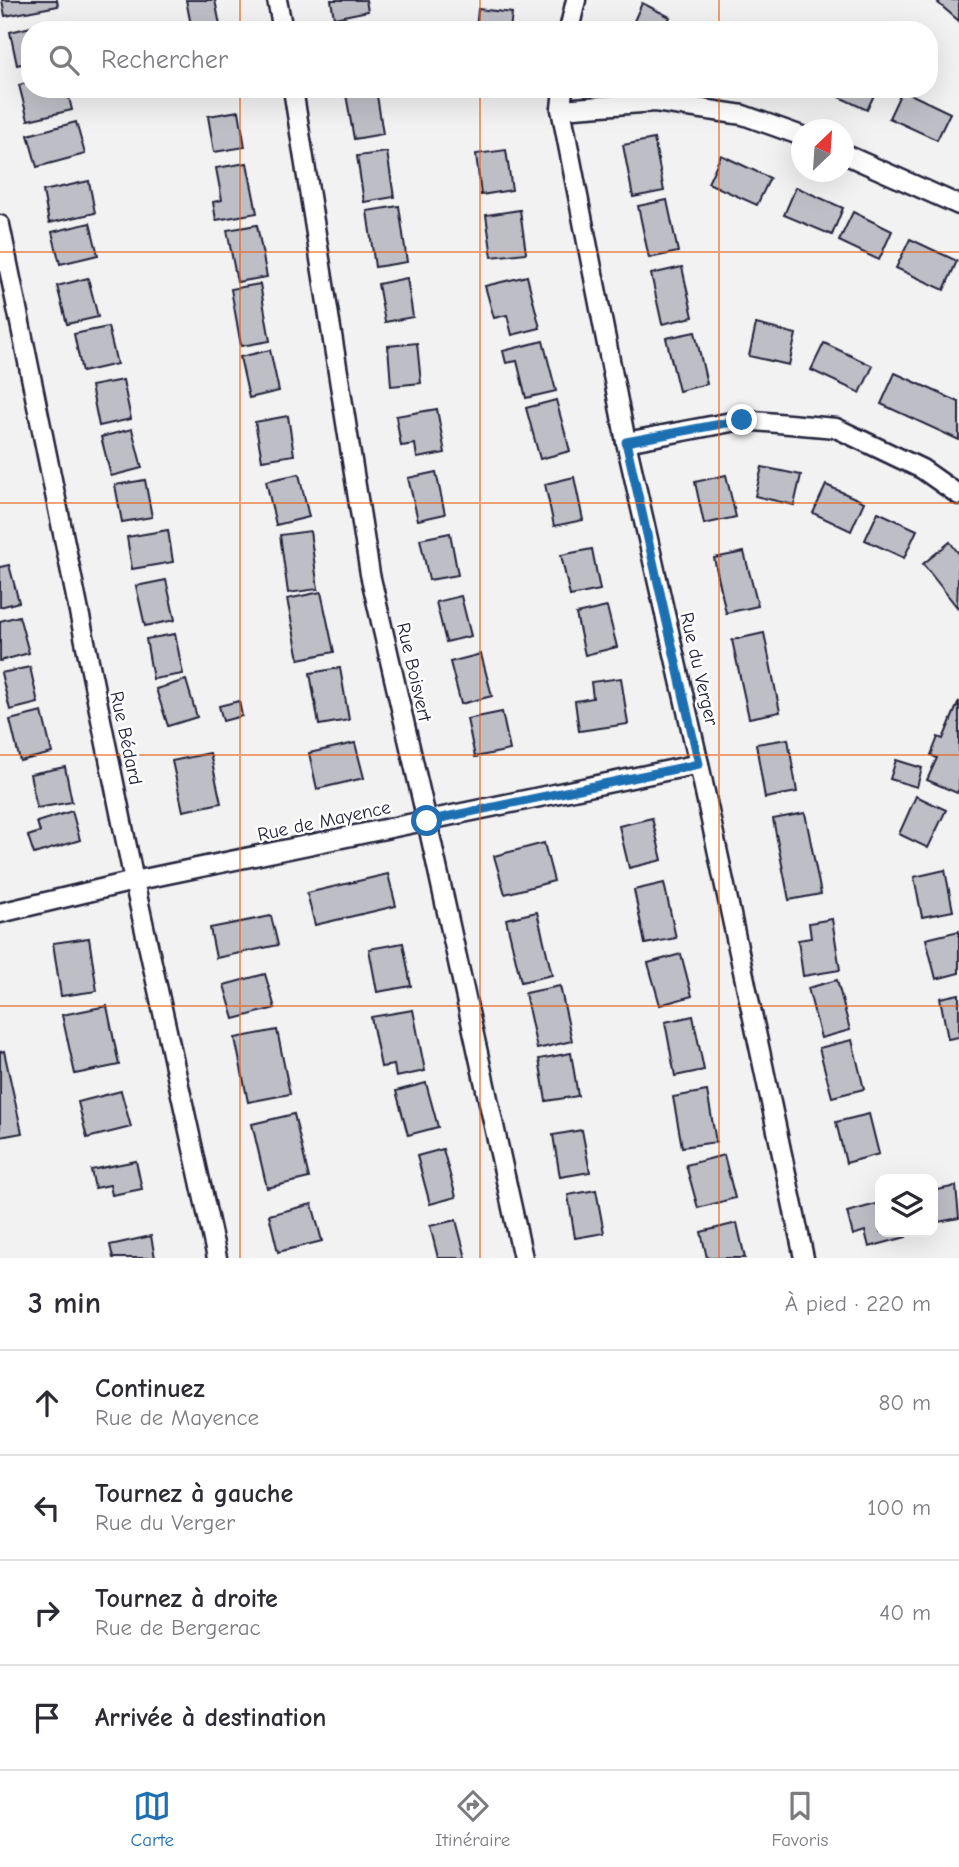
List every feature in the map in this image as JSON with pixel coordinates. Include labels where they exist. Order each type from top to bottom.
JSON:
[{"type":"street","points":[[277,0],[281,21]]},
{"type":"street","points":[[571,21],[576,0]]},
{"type":"street","name":"Rue Boisvert","points":[[294,98],[370,574],[523,1258]]},
{"type":"street","name":"Rue du Verger","points":[[562,98],[561,109],[626,442],[699,764],[804,1258]]},
{"type":"street","points":[[561,109],[655,102],[743,115],[791,132]]},
{"type":"street","points":[[854,158],[959,205]]},
{"type":"street","name":"Rue Bédard","points":[[0,225],[134,881],[216,1258]]},
{"type":"street","points":[[626,442],[742,420],[836,428],[922,469],[959,495]]},
{"type":"street","name":"Rue de Mayence","points":[[0,913],[134,881],[699,764]]},
{"type":"building","points":[[2,0],[57,0],[58,6],[5,16]]},
{"type":"building","points":[[186,0],[215,0],[219,21],[190,21]]},
{"type":"building","points":[[331,0],[366,0],[368,11],[334,18]]},
{"type":"building","points":[[941,0],[959,0],[959,21],[938,3]]},
{"type":"building","points":[[642,3],[670,17],[668,21],[634,21]]},
{"type":"building","points":[[478,9],[512,13],[511,21],[477,21]]},
{"type":"building","points":[[21,29],[21,64],[17,65],[10,32]]},
{"type":"building","points":[[22,98],[69,98],[72,110],[28,120]]},
{"type":"building","points":[[347,98],[377,98],[383,134],[354,139]]},
{"type":"building","points":[[841,98],[873,98],[867,110]]},
{"type":"building","points":[[898,98],[919,98],[950,113],[937,140],[889,118]]},
{"type":"building","points":[[239,111],[245,147],[214,152],[208,116]]},
{"type":"building","points":[[76,122],[85,154],[37,167],[28,135]]},
{"type":"building","points":[[654,139],[664,191],[633,197],[623,145]]},
{"type":"building","points":[[506,150],[512,190],[481,195],[476,154]]},
{"type":"building","points":[[387,152],[394,197],[364,202],[357,156]]},
{"type":"building","points":[[721,155],[770,178],[757,205],[708,183]]},
{"type":"building","points":[[247,163],[257,213],[216,220],[213,202],[222,200],[216,168]]},
{"type":"building","points":[[89,181],[95,213],[49,223],[43,191]]},
{"type":"building","points":[[796,187],[843,208],[832,235],[784,215]]},
{"type":"building","points":[[667,200],[678,252],[649,258],[638,206]]},
{"type":"building","points":[[399,206],[407,262],[375,267],[367,211]]},
{"type":"building","points":[[520,210],[526,253],[492,257],[486,215]]},
{"type":"building","points":[[853,212],[892,231],[879,260],[839,241]]},
{"type":"building","points":[[90,223],[98,255],[60,264],[52,232]]},
{"type":"building","points":[[257,225],[267,277],[237,282],[227,230]]},
{"type":"building","points":[[910,239],[957,261],[944,290],[896,268]]},
{"type":"building","points":[[682,267],[693,317],[662,324],[651,274]]},
{"type":"building","points":[[527,276],[540,328],[512,335],[507,315],[494,318],[485,286]]},
{"type":"building","points":[[88,278],[98,317],[67,324],[57,286]]},
{"type":"building","points":[[407,278],[413,317],[385,322],[378,284]]},
{"type":"building","points":[[260,284],[270,341],[241,346],[231,289]]},
{"type":"building","points":[[756,324],[796,334],[789,365],[749,356]]},
{"type":"building","points":[[108,327],[117,364],[82,372],[74,334]]},
{"type":"building","points":[[695,332],[707,384],[679,391],[666,338]]},
{"type":"building","points":[[543,341],[556,391],[526,398],[517,361],[506,363],[503,351]]},
{"type":"building","points":[[417,343],[421,383],[391,386],[388,346]]},
{"type":"building","points":[[824,343],[873,366],[860,393],[811,370]]},
{"type":"building","points":[[270,350],[279,391],[249,398],[240,357]]},
{"type":"building","points":[[895,373],[959,402],[959,440],[881,404]]},
{"type":"building","points":[[123,380],[131,419],[99,426],[91,386]]},
{"type":"building","points":[[556,400],[570,451],[540,459],[526,408]]},
{"type":"building","points":[[437,409],[445,453],[417,458],[415,444],[401,446],[396,416]]},
{"type":"building","points":[[288,416],[294,455],[262,460],[255,422]]},
{"type":"building","points":[[132,429],[142,468],[111,476],[101,437]]},
{"type":"building","points":[[762,467],[801,475],[794,505],[755,496]]},
{"type":"building","points":[[436,472],[445,514],[418,520],[408,478]]},
{"type":"building","points":[[299,474],[309,517],[276,525],[266,481]]},
{"type":"building","points":[[726,475],[736,517],[704,524],[695,482]]},
{"type":"building","points":[[574,477],[583,520],[554,526],[545,484]]},
{"type":"building","points":[[145,480],[152,517],[122,522],[115,485]]},
{"type":"building","points":[[826,485],[864,502],[851,531],[813,513]]},
{"type":"building","points":[[878,512],[917,530],[904,558],[865,540]]},
{"type":"building","points":[[168,530],[173,562],[132,569],[127,537]]},
{"type":"building","points":[[310,531],[318,589],[288,593],[280,535]]},
{"type":"building","points":[[450,533],[458,575],[429,580],[420,539]]},
{"type":"building","points":[[950,542],[959,554],[957,607],[923,564]]},
{"type":"building","points":[[592,549],[600,590],[570,596],[561,555]]},
{"type":"building","points":[[744,552],[758,606],[726,613],[714,558]]},
{"type":"building","points":[[9,565],[19,602],[0,607],[0,567]]},
{"type":"building","points":[[166,580],[175,620],[145,626],[136,586]]},
{"type":"building","points":[[321,592],[334,652],[299,659],[287,599]]},
{"type":"building","points":[[461,596],[471,636],[446,642],[436,602]]},
{"type":"building","points":[[607,607],[617,647],[585,655],[576,614]]},
{"type":"building","points":[[19,616],[29,653],[0,661],[0,621]]},
{"type":"building","points":[[764,633],[780,712],[749,718],[732,640]]},
{"type":"building","points":[[175,634],[183,674],[153,679],[146,639]]},
{"type":"building","points":[[481,654],[492,696],[461,704],[450,662]]},
{"type":"building","points":[[30,667],[38,703],[10,710],[1,673]]},
{"type":"building","points":[[340,668],[349,720],[319,725],[310,673]]},
{"type":"building","points":[[621,678],[628,724],[579,731],[575,701],[593,698],[591,682]]},
{"type":"building","points":[[186,680],[197,717],[168,726],[156,689]]},
{"type":"building","points":[[239,701],[242,716],[223,721],[219,706]]},
{"type":"building","points":[[959,701],[957,793],[927,780],[937,758],[931,755],[938,737],[943,739]]},
{"type":"building","points":[[42,712],[52,753],[20,761],[10,720]]},
{"type":"building","points":[[502,712],[510,750],[475,757],[467,719]]},
{"type":"building","points":[[788,739],[797,792],[765,798],[756,744]]},
{"type":"building","points":[[355,743],[364,778],[317,789],[309,753]]},
{"type":"building","points":[[210,753],[221,803],[183,811],[172,761]]},
{"type":"building","points":[[896,760],[922,768],[917,787],[890,779]]},
{"type":"building","points":[[65,767],[72,802],[37,808],[30,774]]},
{"type":"building","points":[[916,796],[946,810],[928,848],[899,834]]},
{"type":"building","points":[[72,811],[80,840],[34,854],[28,836],[40,832],[37,822]]},
{"type":"building","points":[[805,813],[821,894],[789,900],[773,819]]},
{"type":"building","points":[[652,818],[662,860],[629,868],[619,826]]},
{"type":"building","points":[[544,843],[554,881],[505,894],[494,856]]},
{"type":"building","points":[[945,870],[953,911],[922,917],[914,877]]},
{"type":"building","points":[[388,874],[396,906],[315,925],[307,893]]},
{"type":"building","points":[[664,883],[676,938],[645,944],[634,890]]},
{"type":"building","points":[[537,912],[552,975],[521,982],[506,919]]},
{"type":"building","points":[[271,916],[278,945],[216,958],[210,928]]},
{"type":"building","points":[[832,919],[840,970],[803,976],[798,940],[811,938],[809,923]]},
{"type":"building","points":[[959,931],[959,973],[936,979],[926,939]]},
{"type":"building","points":[[89,938],[97,991],[61,996],[53,943]]},
{"type":"building","points":[[403,943],[411,986],[377,992],[369,949]]},
{"type":"building","points":[[681,954],[692,996],[660,1005],[648,963]]},
{"type":"building","points":[[265,974],[275,1008],[234,1019],[224,985]]},
{"type":"building","points":[[837,980],[850,1030],[821,1038],[808,988]]},
{"type":"building","points":[[560,986],[572,1041],[537,1049],[525,993]]},
{"type":"building","points":[[959,994],[959,1037],[948,1039],[940,998]]},
{"type":"building","points":[[107,1006],[119,1065],[75,1074],[62,1015]]},
{"type":"building","points":[[413,1010],[425,1071],[396,1077],[394,1065],[381,1067],[371,1017]]},
{"type":"building","points":[[693,1016],[704,1070],[675,1076],[665,1022]]},
{"type":"building","points":[[277,1030],[290,1094],[248,1102],[235,1038]]},
{"type":"building","points":[[852,1040],[864,1089],[832,1097],[819,1048]]},
{"type":"building","points":[[4,1051],[22,1133],[0,1137],[0,1052]]},
{"type":"building","points":[[571,1053],[578,1096],[546,1101],[539,1059]]},
{"type":"building","points":[[426,1083],[438,1127],[408,1135],[396,1091]]},
{"type":"building","points":[[121,1091],[131,1127],[87,1138],[78,1102]]},
{"type":"building","points":[[707,1091],[716,1142],[682,1147],[673,1097]]},
{"type":"building","points":[[294,1114],[309,1178],[267,1188],[252,1124]]},
{"type":"building","points":[[869,1114],[879,1154],[846,1163],[836,1122]]},
{"type":"building","points":[[582,1130],[590,1172],[560,1177],[553,1135]]},
{"type":"building","points":[[443,1149],[456,1197],[430,1204],[417,1156]]},
{"type":"building","points":[[724,1155],[735,1198],[698,1208],[686,1165]]},
{"type":"building","points":[[136,1161],[142,1189],[112,1195],[110,1185],[95,1188],[91,1170]]},
{"type":"building","points":[[956,1186],[959,1218],[938,1222],[938,1190]]},
{"type":"building","points":[[596,1190],[604,1233],[575,1238],[568,1195]]},
{"type":"building","points":[[312,1204],[322,1241],[278,1252],[269,1215]]},
{"type":"building","points":[[875,1204],[875,1237],[906,1237],[869,1247],[865,1231],[853,1235],[847,1212]]},
{"type":"building","points":[[456,1220],[466,1258],[438,1258],[430,1226]]},
{"type":"building","points":[[737,1223],[745,1258],[707,1258],[701,1232]]},
{"type":"building","points":[[151,1236],[155,1258],[113,1258],[110,1245]]},
{"type":"route","points":[[427,821],[699,764],[626,442],[742,420]]}]
